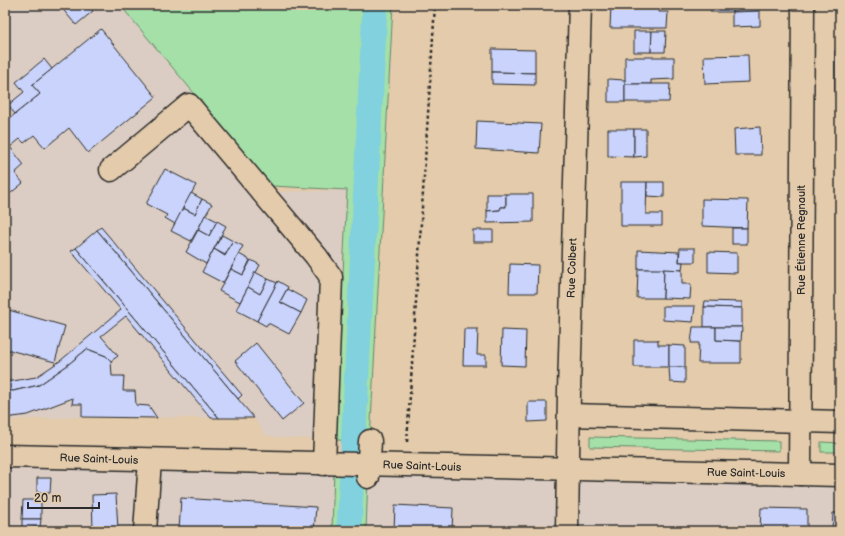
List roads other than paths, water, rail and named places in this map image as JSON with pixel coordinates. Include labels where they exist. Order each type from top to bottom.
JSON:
[{"type":"street","name":"Rue Colbert","points":[[567,531],[580,5]]},
{"type":"street","name":"Rue Étienne Regnault","points":[[800,474],[803,5]]},
{"type":"street","points":[[111,170],[189,105],[316,256],[330,278],[331,466]]},
{"type":"street","points":[[569,415],[840,422]]},
{"type":"street","points":[[331,466],[335,440]]},
{"type":"street","points":[[369,471],[370,441]]},
{"type":"street","name":"Rue Saint-Louis","points":[[5,456],[331,466],[369,471],[405,466],[840,475]]},
{"type":"street","points":[[145,531],[150,460]]},
{"type":"waterway","points":[[349,531],[375,5]]}]
